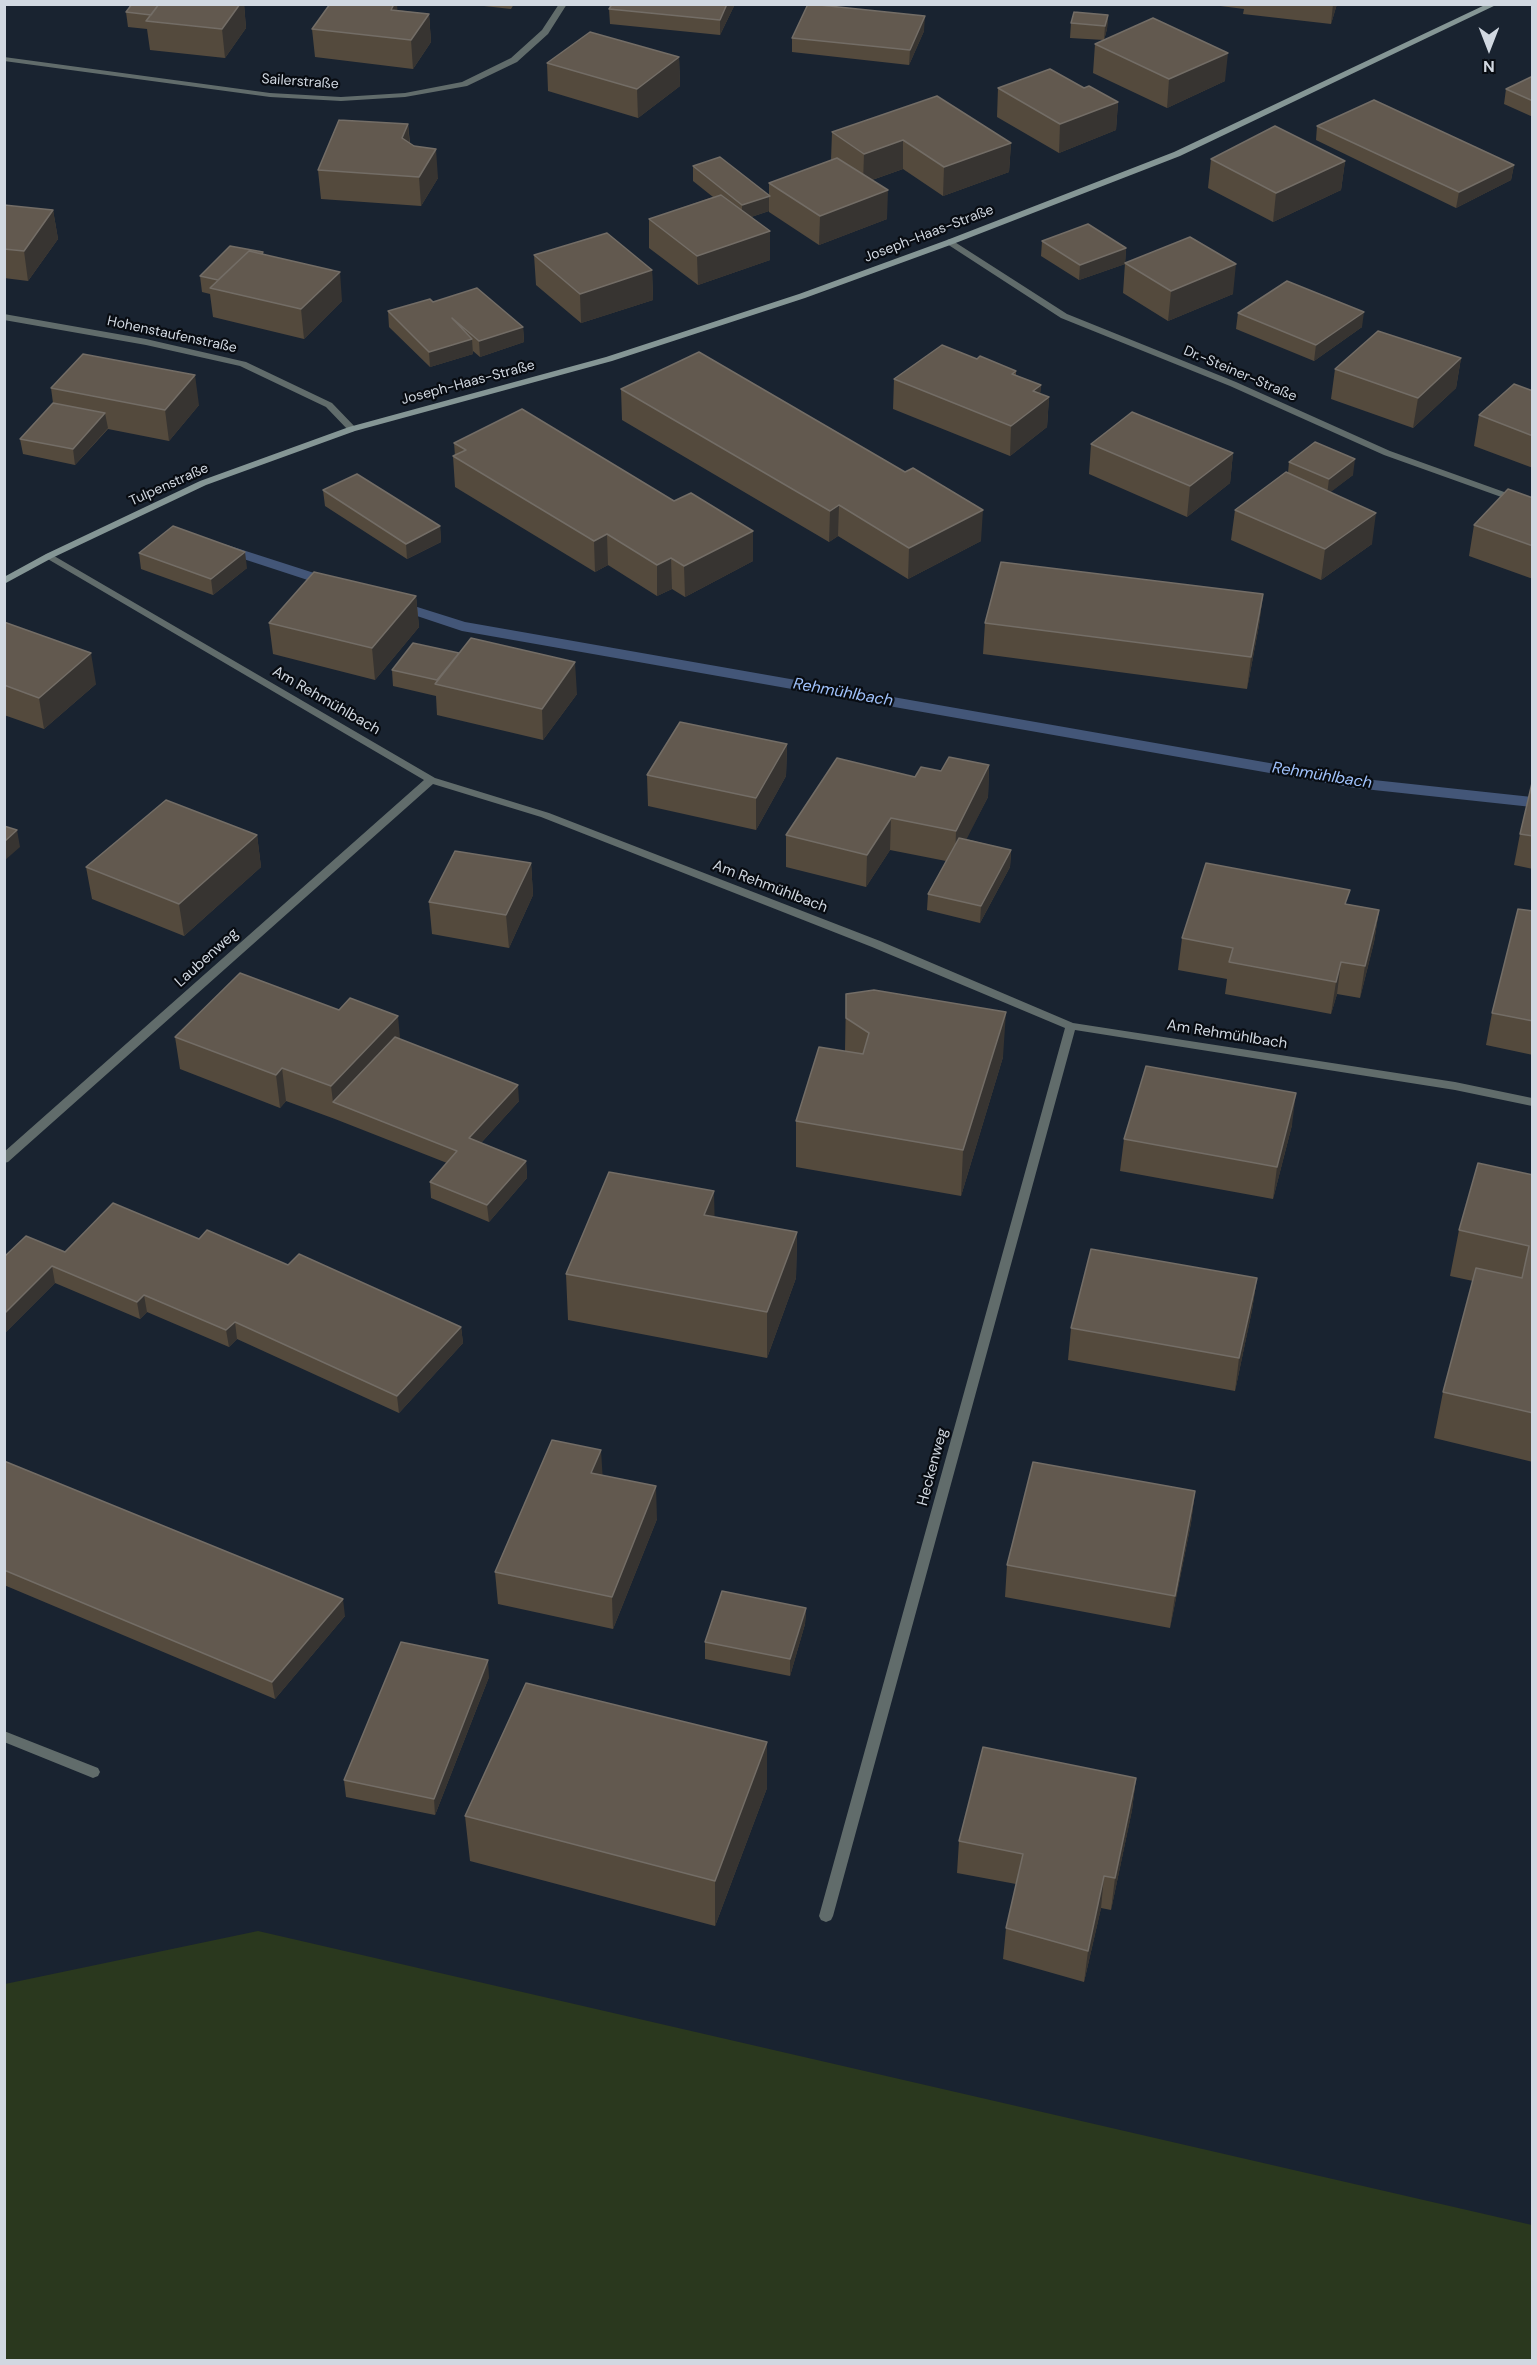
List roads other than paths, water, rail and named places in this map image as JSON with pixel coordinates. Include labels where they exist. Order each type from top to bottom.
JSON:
[{"type":"street","name":"Sailerstraße","points":[[4,59],[270,95],[341,99],[405,95],[464,84],[514,60],[545,32],[563,4]]},
{"type":"street","name":"Joseph-Haas-Straße","points":[[352,429],[609,359],[802,296],[950,242],[1177,154],[1494,4]]},
{"type":"street","name":"Dr.-Steiner-Straße","points":[[950,242],[1064,316],[1233,384],[1387,453],[1533,504]]},
{"type":"street","name":"Hohenstaufenstraße","points":[[4,317],[146,342],[243,364],[329,405],[352,429]]},
{"type":"street","name":"Tulpenstraße","points":[[4,581],[49,556],[203,483],[352,429]]},
{"type":"street","name":"Am Rehmühlbach","points":[[49,556],[430,780],[545,815],[876,944],[1071,1026],[1455,1086],[1533,1102]]},
{"type":"street","name":"Laubenweg","points":[[4,1159],[430,780]]},
{"type":"street","name":"Heckenweg","points":[[826,1916],[1071,1026]]},
{"type":"street","points":[[4,1737],[93,1772]]},
{"type":"waterway","name":"Rehmühlbach","points":[[224,548],[334,584]]},
{"type":"waterway","name":"Rehmühlbach","points":[[395,604],[462,626],[1355,783],[1532,802]]}]
